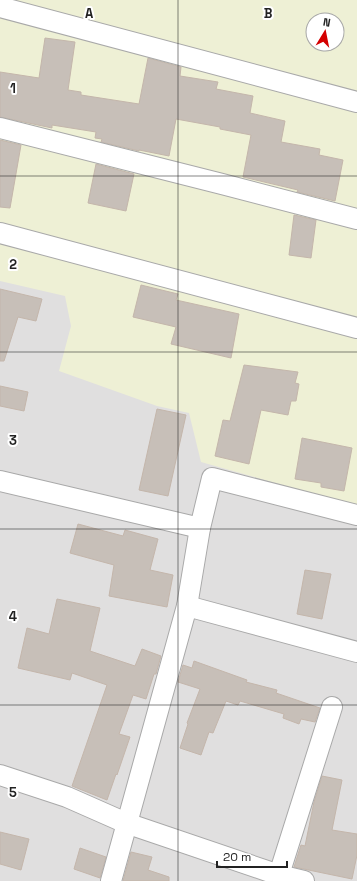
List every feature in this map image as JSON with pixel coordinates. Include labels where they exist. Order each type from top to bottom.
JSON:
[{"type":"street","points":[[0,8],[357,102]]},
{"type":"street","points":[[0,128],[357,219]]},
{"type":"street","points":[[0,233],[357,328]]},
{"type":"street","points":[[111,881],[187,606],[200,528],[212,478],[357,515]]},
{"type":"street","points":[[0,481],[200,528]]},
{"type":"street","points":[[187,606],[357,652]]},
{"type":"street","points":[[278,878],[332,707]]},
{"type":"street","points":[[0,775],[66,798],[126,823],[278,878],[304,881]]},
{"type":"shaded area","points":[[0,0],[357,0],[357,881],[0,881]]},
{"type":"green space","points":[[0,0],[357,0],[357,506],[201,462],[189,413],[157,406],[59,371],[71,326],[65,296],[0,281]]},
{"type":"building","points":[[45,38],[75,42],[68,90],[81,92],[81,95],[139,104],[148,58],[181,67],[180,76],[218,82],[216,89],[253,96],[250,113],[285,121],[281,142],[320,149],[319,155],[343,160],[335,201],[297,192],[298,190],[243,177],[251,135],[220,129],[220,127],[176,119],[169,156],[101,142],[102,139],[95,138],[96,132],[52,125],[52,128],[0,117],[0,72],[39,78]]},
{"type":"building","points":[[0,140],[21,145],[10,208],[0,207]]},
{"type":"building","points":[[96,164],[134,174],[126,211],[88,203]]},
{"type":"building","points":[[294,215],[316,220],[311,258],[289,255]]},
{"type":"building","points":[[141,285],[178,294],[176,300],[239,314],[231,358],[171,344],[176,327],[133,317]]},
{"type":"building","points":[[0,289],[42,299],[36,321],[18,317],[4,361],[0,361]]},
{"type":"building","points":[[244,365],[298,372],[295,383],[299,384],[296,401],[291,401],[288,415],[261,410],[249,464],[215,456],[223,420],[230,421]]},
{"type":"building","points":[[0,386],[28,392],[24,411],[0,406]]},
{"type":"building","points":[[157,409],[186,415],[168,496],[139,490]]},
{"type":"building","points":[[302,438],[352,448],[344,491],[321,487],[321,483],[295,479]]},
{"type":"building","points":[[78,524],[123,536],[125,530],[158,539],[150,570],[173,575],[167,607],[109,596],[114,565],[70,553]]},
{"type":"building","points":[[305,570],[331,574],[322,619],[297,614]]},
{"type":"building","points":[[57,599],[100,608],[90,651],[135,666],[142,649],[161,656],[156,674],[154,674],[146,699],[133,695],[119,734],[130,737],[107,800],[72,786],[107,685],[72,673],[70,680],[18,668],[27,628],[49,634]]},
{"type":"building","points":[[194,661],[247,680],[246,682],[277,690],[276,693],[320,708],[315,722],[301,719],[299,724],[283,718],[284,714],[240,701],[238,705],[226,701],[213,733],[209,732],[201,755],[180,748],[188,724],[187,723],[200,689],[178,682],[183,665],[192,668]]},
{"type":"building","points":[[322,776],[342,780],[332,830],[357,834],[357,855],[352,879],[294,867],[301,845],[305,846],[314,802]]},
{"type":"building","points":[[0,832],[29,839],[21,870],[0,864]]},
{"type":"building","points":[[80,848],[106,857],[100,878],[74,869]]},
{"type":"building","points":[[131,852],[152,857],[148,870],[169,877],[169,881],[123,881]]}]
